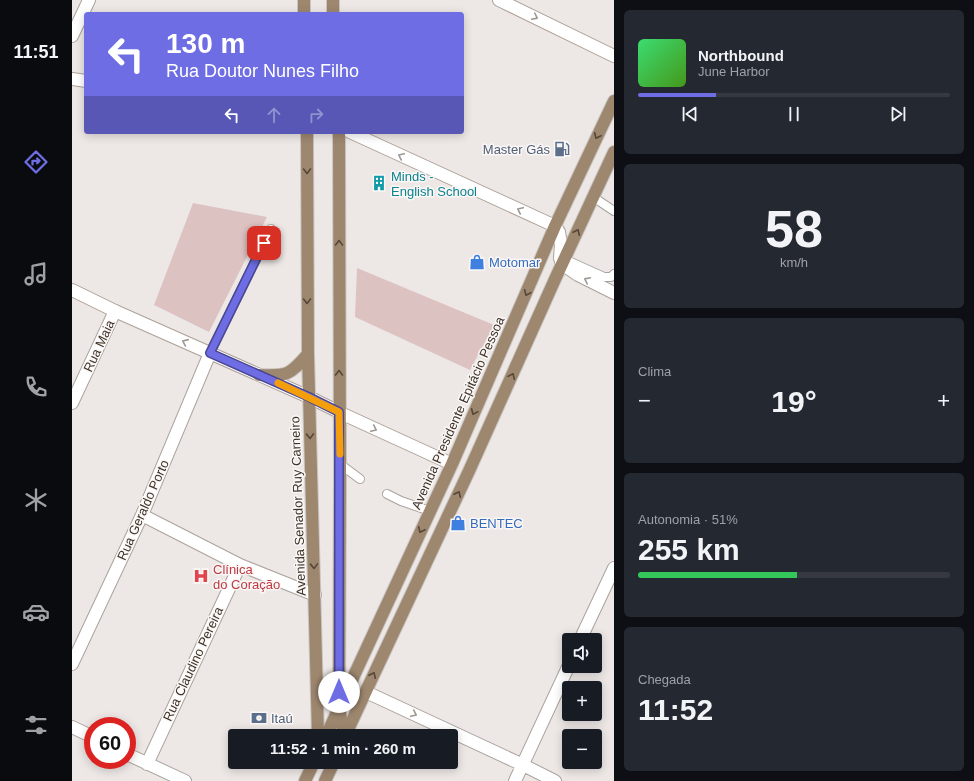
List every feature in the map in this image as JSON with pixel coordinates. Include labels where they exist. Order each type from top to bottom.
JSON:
[{"type":"main road","points":[[304,0],[304,12]]},
{"type":"main road","points":[[333,0],[333,12]]},
{"type":"main road","name":"Avenida Presidente Epitácio Pessoa","points":[[329,729],[452,464],[555,226],[614,101]]},
{"type":"main road","name":"Avenida Senador Ruy Carneiro","points":[[306,134],[308,354],[318,729]]},
{"type":"main road","points":[[340,134],[338,707],[343,729]]},
{"type":"main road","points":[[348,729],[469,471],[614,152]]},
{"type":"main road","points":[[538,268],[556,277]]},
{"type":"main road","points":[[259,374],[278,376],[289,372],[295,369],[308,354]]},
{"type":"main road","points":[[305,781],[311,769]]},
{"type":"main road","points":[[325,781],[331,769]]},
{"type":"street","points":[[72,36],[89,0]]},
{"type":"street","points":[[500,0],[614,56]]},
{"type":"street","points":[[72,79],[84,82]]},
{"type":"street","points":[[354,134],[555,226],[559,232],[561,244],[560,258],[563,262],[578,275],[614,293]]},
{"type":"street","points":[[72,290],[115,311],[259,374],[452,464]]},
{"type":"street","name":"Rua Maia","points":[[72,402],[115,311]]},
{"type":"street","name":"Rua Geraldo Porto","points":[[72,664],[142,515],[210,353]]},
{"type":"street","points":[[142,515],[240,564],[315,595]]},
{"type":"street","name":"Rua Claudino Pereira","points":[[146,764],[240,564]]},
{"type":"street","points":[[583,633],[614,568]]},
{"type":"street","points":[[515,781],[565,673]]},
{"type":"street","points":[[366,692],[555,781]]},
{"type":"street","points":[[72,727],[84,733]]},
{"type":"street","points":[[136,759],[185,781]]},
{"type":"lane","points":[[593,198],[614,210]]},
{"type":"lane","points":[[210,353],[271,230]]},
{"type":"lane","points":[[563,262],[604,277],[611,277],[614,274]]},
{"type":"lane","points":[[340,464],[360,479]]},
{"type":"lane","points":[[387,494],[430,511]]},
{"type":"shaded area","points":[[193,203],[267,217],[209,332],[154,305]]},
{"type":"shaded area","points":[[357,268],[494,325],[470,370],[355,317]]},
{"type":"slow traffic","points":[[278,383],[339,412],[340,454]]},
{"type":"place","name":"Master Gás","points":[[562,149]]},
{"type":"place","name":"Minds - English School","points":[[379,183]]},
{"type":"place","name":"Motomar","points":[[477,262]]},
{"type":"place","name":"BENTEC","points":[[458,523]]},
{"type":"place","name":"Clínica do Coração","points":[[201,576]]},
{"type":"place","name":"Itaú","points":[[259,718]]},
{"type":"route","points":[[264,243],[210,353],[339,412],[339,692]]}]
